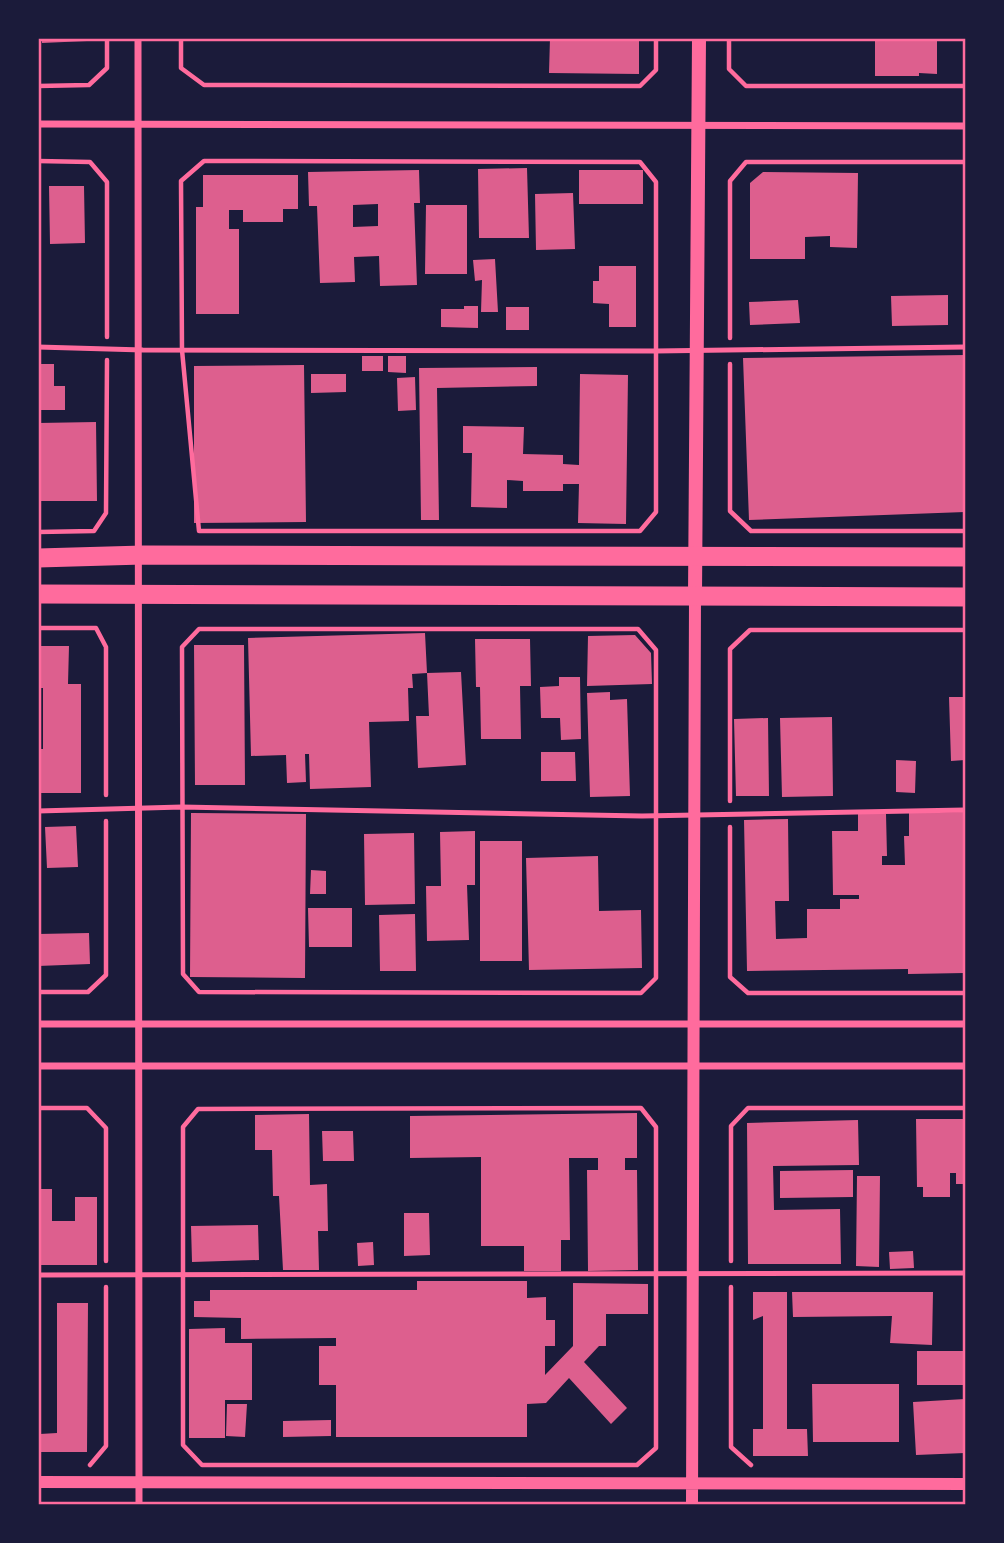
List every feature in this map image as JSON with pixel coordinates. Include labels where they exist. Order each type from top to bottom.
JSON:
[{"type":"highway","points":[[38,558],[138,555],[965,557]]},
{"type":"highway","points":[[38,594],[965,597]]},
{"type":"main road","points":[[695,596],[699,38]]},
{"type":"street","points":[[138,38],[139,1504]]},
{"type":"street","points":[[38,124],[965,126]]},
{"type":"street","points":[[692,1504],[695,596]]},
{"type":"street","points":[[38,1024],[965,1024]]},
{"type":"street","points":[[38,1066],[965,1066]]},
{"type":"street","points":[[38,1482],[965,1484]]},
{"type":"lane","points":[[38,347],[138,350],[697,351],[965,346]]},
{"type":"lane","points":[[38,811],[139,808],[694,815],[965,810]]},
{"type":"lane","points":[[38,1275],[965,1273]]},
{"type":"path","points":[[38,86],[89,85],[107,68],[107,38]]},
{"type":"path","points":[[181,38],[181,68],[204,85],[640,86],[656,70],[656,38]]},
{"type":"path","points":[[729,38],[729,69],[746,86],[965,86]]},
{"type":"path","points":[[965,630],[750,630],[730,649],[730,977],[748,993],[965,993]]},
{"type":"building","points":[[42,38],[87,38],[87,41],[42,43]]},
{"type":"building","points":[[550,38],[639,38],[639,74],[549,73]]},
{"type":"building","points":[[875,38],[937,38],[937,74],[875,76]]},
{"type":"building","points":[[527,168],[529,238],[479,238],[478,169]]},
{"type":"building","points":[[419,170],[420,203],[414,203],[417,285],[380,286],[379,256],[354,257],[355,282],[320,283],[317,206],[309,206],[308,172]],"holes":[[[378,204],[378,226],[353,227],[353,205]]]},
{"type":"building","points":[[579,170],[643,170],[643,204],[579,204]]},
{"type":"building","points":[[763,172],[858,173],[857,248],[830,247],[830,236],[805,237],[805,259],[750,259],[750,183]]},
{"type":"building","points":[[203,175],[298,175],[298,209],[283,209],[283,222],[243,222],[243,210],[229,210],[229,229],[239,229],[239,314],[196,314],[196,207],[203,207]]},
{"type":"building","points":[[49,186],[84,186],[85,243],[50,244]]},
{"type":"building","points":[[573,193],[575,249],[536,250],[535,194]]},
{"type":"building","points":[[426,205],[467,205],[467,274],[425,274]]},
{"type":"building","points":[[495,259],[498,312],[481,312],[482,280],[475,281],[473,260]]},
{"type":"building","points":[[599,266],[636,266],[636,327],[609,327],[609,304],[593,303],[593,281],[599,281]]},
{"type":"building","points":[[948,295],[948,325],[892,326],[891,296]]},
{"type":"building","points":[[798,300],[800,323],[750,325],[749,302]]},
{"type":"building","points":[[464,306],[478,306],[478,328],[441,327],[441,309],[464,309]]},
{"type":"building","points":[[506,307],[529,307],[529,330],[506,330]]},
{"type":"building","points":[[965,355],[965,512],[749,520],[743,358]]},
{"type":"building","points":[[362,356],[383,356],[383,371],[362,371]]},
{"type":"building","points":[[388,356],[406,356],[406,373],[388,372]]},
{"type":"building","points":[[38,364],[54,364],[54,386],[65,386],[65,410],[38,410]]},
{"type":"building","points":[[304,365],[306,522],[194,523],[194,366]]},
{"type":"building","points":[[537,367],[537,386],[437,388],[439,520],[421,520],[419,368]]},
{"type":"building","points":[[311,374],[346,374],[346,392],[311,393]]},
{"type":"building","points":[[580,374],[628,375],[626,524],[578,523],[579,484],[563,484],[563,491],[523,491],[523,481],[507,480],[507,508],[471,507],[472,453],[463,453],[463,426],[524,427],[523,454],[563,455],[563,464],[579,465]]},
{"type":"building","points":[[415,377],[416,410],[398,411],[397,378]]},
{"type":"building","points":[[96,422],[97,501],[38,501],[38,423]]},
{"type":"building","points":[[425,633],[427,673],[412,674],[413,688],[408,688],[409,721],[369,722],[371,787],[310,789],[309,754],[305,754],[306,782],[287,783],[286,755],[251,756],[248,638]]},
{"type":"building","points":[[635,635],[651,653],[652,684],[587,686],[588,636]]},
{"type":"building","points":[[475,639],[530,639],[531,686],[520,686],[521,739],[481,739],[480,687],[476,687]]},
{"type":"building","points":[[194,645],[244,645],[245,785],[195,785]]},
{"type":"building","points":[[38,646],[69,646],[68,684],[81,684],[81,793],[38,793],[38,749],[43,749],[43,688],[38,688]]},
{"type":"building","points":[[461,672],[466,765],[418,768],[416,716],[429,716],[427,673]]},
{"type":"building","points":[[559,677],[580,677],[581,739],[561,740],[560,718],[541,718],[540,687],[559,686]]},
{"type":"building","points":[[610,692],[610,700],[627,699],[630,796],[590,797],[587,693]]},
{"type":"building","points":[[949,697],[965,697],[965,760],[951,761]]},
{"type":"building","points":[[832,717],[833,796],[782,797],[780,718]]},
{"type":"building","points":[[768,718],[769,796],[736,796],[734,719]]},
{"type":"building","points":[[541,752],[575,752],[576,781],[541,781]]},
{"type":"building","points":[[896,760],[916,761],[915,793],[896,792]]},
{"type":"building","points":[[965,812],[965,973],[908,974],[908,969],[747,971],[744,820],[788,819],[789,901],[775,901],[776,939],[807,938],[807,909],[840,909],[840,899],[859,899],[859,895],[833,895],[832,831],[858,831],[858,814],[886,814],[887,856],[882,856],[882,865],[905,865],[904,836],[909,836],[909,813]]},
{"type":"building","points":[[191,813],[306,814],[305,978],[190,977]]},
{"type":"building","points":[[76,826],[78,867],[47,868],[45,827]]},
{"type":"building","points":[[475,831],[475,885],[467,885],[469,940],[427,941],[426,886],[441,886],[440,832]]},
{"type":"building","points":[[414,833],[415,904],[365,905],[364,834]]},
{"type":"building","points":[[480,841],[522,841],[522,961],[480,961]]},
{"type":"building","points":[[598,856],[599,911],[641,910],[642,968],[529,970],[526,858]]},
{"type":"building","points":[[311,870],[326,871],[326,894],[310,894]]},
{"type":"building","points":[[308,908],[352,908],[352,947],[309,947]]},
{"type":"building","points":[[415,914],[416,971],[380,971],[379,915]]},
{"type":"building","points":[[89,933],[90,964],[38,966],[38,934]]},
{"type":"building","points":[[637,1113],[637,1158],[625,1158],[625,1170],[637,1170],[638,1270],[588,1271],[587,1170],[598,1170],[598,1158],[569,1158],[570,1240],[561,1240],[561,1271],[524,1271],[524,1246],[481,1246],[481,1157],[410,1158],[410,1116]]},
{"type":"building","points":[[309,1114],[310,1185],[327,1184],[328,1231],[318,1231],[319,1270],[283,1270],[279,1196],[273,1196],[272,1150],[255,1150],[255,1115]]},
{"type":"building","points":[[916,1119],[965,1119],[965,1184],[956,1184],[956,1173],[950,1173],[950,1197],[923,1197],[923,1187],[917,1187]]},
{"type":"building","points":[[858,1120],[859,1165],[773,1166],[774,1210],[840,1209],[841,1264],[748,1264],[747,1123]]},
{"type":"building","points":[[322,1131],[353,1131],[354,1161],[323,1161]]},
{"type":"building","points":[[853,1170],[853,1197],[780,1198],[780,1171]]},
{"type":"building","points":[[857,1176],[880,1176],[879,1267],[856,1266]]},
{"type":"building","points":[[38,1189],[52,1189],[52,1221],[75,1221],[75,1197],[97,1197],[97,1265],[38,1265]]},
{"type":"building","points":[[404,1213],[429,1213],[430,1255],[404,1256]]},
{"type":"building","points":[[258,1225],[259,1260],[192,1262],[191,1226]]},
{"type":"building","points":[[373,1242],[374,1265],[358,1266],[357,1243]]},
{"type":"building","points":[[913,1251],[914,1268],[890,1269],[889,1252]]},
{"type":"building","points":[[417,1281],[527,1281],[527,1298],[546,1297],[546,1320],[555,1320],[555,1346],[545,1346],[545,1375],[573,1346],[573,1283],[648,1284],[648,1314],[606,1314],[606,1346],[599,1346],[584,1362],[627,1408],[611,1424],[569,1378],[546,1403],[527,1404],[527,1437],[336,1437],[336,1385],[319,1385],[319,1346],[336,1346],[336,1338],[241,1339],[241,1318],[194,1317],[194,1301],[210,1301],[210,1290],[417,1290]]},
{"type":"building","points":[[753,1292],[787,1292],[787,1429],[807,1429],[808,1456],[753,1456],[753,1429],[763,1429],[763,1316],[753,1320]]},
{"type":"building","points":[[792,1292],[933,1292],[932,1345],[890,1343],[892,1316],[793,1317]]},
{"type":"building","points":[[57,1303],[88,1303],[87,1452],[40,1452],[40,1434],[57,1433]]},
{"type":"building","points":[[225,1328],[225,1343],[252,1343],[252,1400],[225,1400],[225,1438],[189,1438],[189,1329]]},
{"type":"building","points":[[917,1351],[965,1351],[965,1385],[917,1385]]},
{"type":"building","points":[[812,1384],[899,1384],[899,1442],[813,1442]]},
{"type":"building","points":[[965,1399],[965,1453],[916,1455],[913,1402]]},
{"type":"building","points":[[227,1404],[247,1404],[245,1437],[226,1436]]},
{"type":"building","points":[[331,1420],[331,1436],[283,1437],[283,1421]]}]
